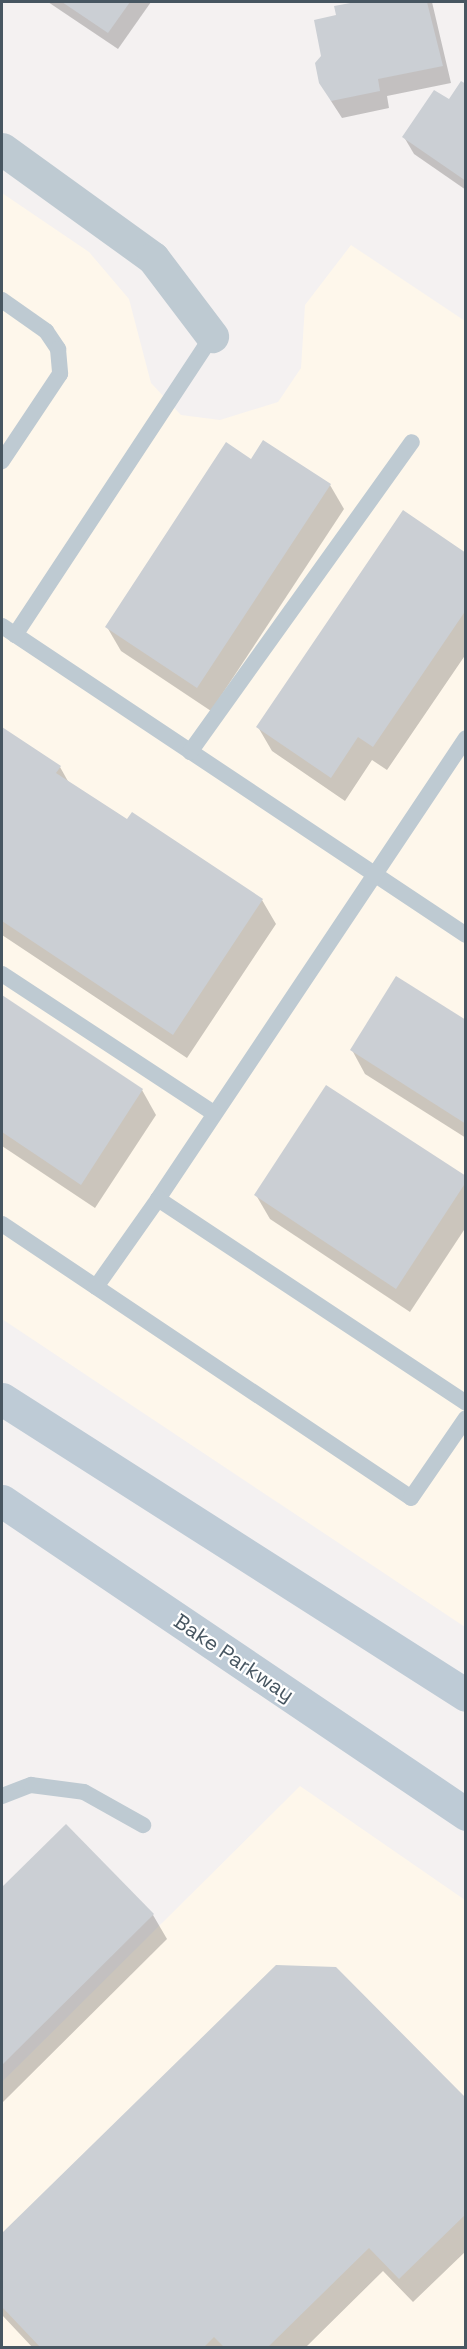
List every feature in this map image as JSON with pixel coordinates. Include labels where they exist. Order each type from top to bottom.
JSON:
[{"type":"main road","points":[[2,1399],[465,1695]]},
{"type":"main road","name":"Bake Parkway","points":[[2,1501],[465,1814]]},
{"type":"street","points":[[2,149],[153,258],[212,336]]},
{"type":"lane","points":[[2,300],[46,331],[58,349],[60,374],[2,461]]},
{"type":"lane","points":[[212,336],[8,631],[465,935]]},
{"type":"lane","points":[[190,752],[412,442]]},
{"type":"lane","points":[[96,1287],[158,1199],[465,738]]},
{"type":"lane","points":[[2,974],[214,1113]]},
{"type":"lane","points":[[158,1199],[465,1403]]},
{"type":"lane","points":[[2,1224],[411,1498],[465,1418]]},
{"type":"lane","points":[[2,1796],[31,1785],[84,1792],[143,1825]]},
{"type":"shaded area","points":[[2,193],[89,252],[129,299],[151,383],[181,415],[220,420],[278,402],[301,368],[305,305],[351,245],[465,321],[465,1627],[2,1319]]},
{"type":"shaded area","points":[[300,1786],[465,1900],[465,2347],[2,2348],[2,2082]]},
{"type":"building","points":[[62,2],[130,2],[108,33]]},
{"type":"building","points":[[356,2],[427,2],[443,66],[378,79],[380,91],[331,101],[319,83],[315,63],[321,56],[314,20],[336,15],[334,6]]},
{"type":"building","points":[[461,81],[466,84],[466,181],[402,137],[434,90],[449,99]]},
{"type":"building","points":[[263,440],[331,484],[197,688],[105,627],[226,442],[251,459]]},
{"type":"building","points":[[403,510],[466,553],[466,610],[373,747],[358,737],[331,778],[256,727]]},
{"type":"building","points":[[2,727],[61,766],[56,773],[127,819],[132,812],[263,899],[173,1035],[2,921]]},
{"type":"building","points":[[396,976],[466,1020],[466,1124],[350,1050]]},
{"type":"building","points":[[2,995],[143,1089],[81,1185],[2,1132]]},
{"type":"building","points":[[326,1085],[466,1176],[466,1182],[396,1289],[254,1195]]},
{"type":"building","points":[[66,1824],[154,1914],[2,2065],[2,1887]]},
{"type":"building","points":[[276,1965],[336,1967],[466,2098],[466,2214],[399,2279],[369,2248],[267,2348],[225,2348],[214,2337],[203,2348],[41,2348],[2,2307],[2,2233]]}]
